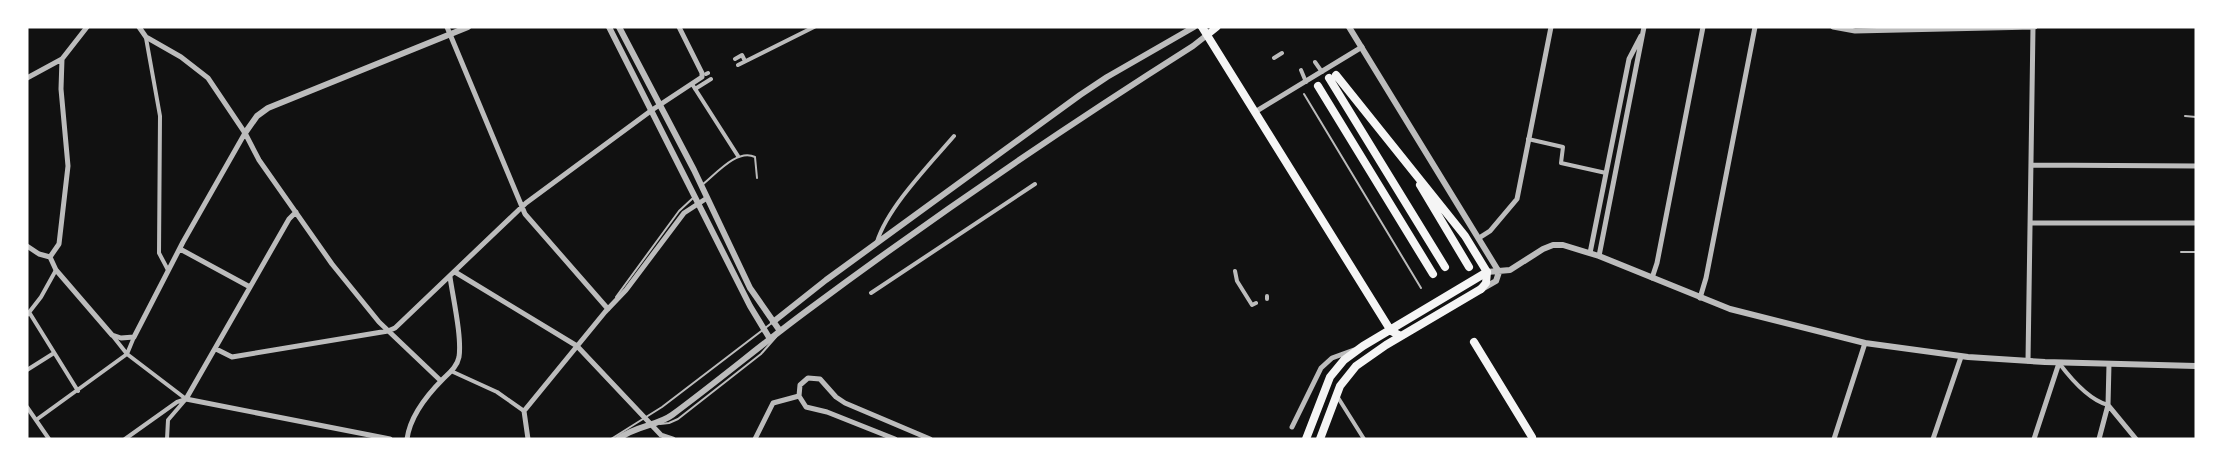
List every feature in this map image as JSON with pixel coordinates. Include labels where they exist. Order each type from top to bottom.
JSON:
[{"type":"highway","points":[[1329,75],[1447,211],[1487,272],[1486,283],[1481,289]]},
{"type":"highway","points":[[1329,75],[1445,267]]},
{"type":"highway","points":[[1318,86],[1432,274]]},
{"type":"highway","points":[[1397,151],[1469,267]]},
{"type":"highway","points":[[1474,342],[1532,437]]},
{"type":"main road","points":[[1202,27],[1380,318],[1391,331],[1401,336]]},
{"type":"main road","points":[[1207,35],[1217,27]]},
{"type":"main road","points":[[1306,439],[1330,377],[1340,364],[1358,349],[1487,272]]},
{"type":"main road","points":[[1320,439],[1336,395],[1345,378],[1356,366],[1401,336],[1481,289]]},
{"type":"street","points":[[27,78],[62,59],[87,27]]},
{"type":"street","points":[[139,27],[146,37],[160,116],[159,253],[168,271]]},
{"type":"street","points":[[36,420],[127,354],[180,249],[245,133],[263,111],[449,31],[468,27]]},
{"type":"street","points":[[609,27],[750,306],[770,339]]},
{"type":"street","points":[[619,27],[702,185],[750,288],[780,331]]},
{"type":"street","points":[[679,27],[705,75],[693,87]]},
{"type":"street","points":[[738,65],[814,27]]},
{"type":"street","points":[[773,322],[1090,88],[1194,27]]},
{"type":"street","points":[[1349,27],[1499,272],[1496,282],[1481,289]]},
{"type":"street","points":[[1479,238],[1490,231],[1516,199],[1551,27]]},
{"type":"street","points":[[1652,278],[1657,263],[1703,27]]},
{"type":"street","points":[[1700,298],[1706,278],[1755,27]]},
{"type":"street","points":[[1833,27],[1855,31],[2035,27],[2028,361]]},
{"type":"street","points":[[1599,256],[1644,29]]},
{"type":"street","points":[[1590,253],[1629,59],[1644,29]]},
{"type":"street","points":[[449,31],[525,214],[608,309]]},
{"type":"street","points":[[618,439],[639,427],[670,417],[780,331],[983,186],[1096,107],[1207,35]]},
{"type":"street","points":[[146,37],[181,57],[208,78],[245,133],[255,154],[332,264],[388,331],[441,381]]},
{"type":"street","points":[[1255,112],[1306,82],[1329,75],[1347,57],[1362,47]]},
{"type":"street","points":[[1274,58],[1282,54]]},
{"type":"street","points":[[735,59],[742,55],[745,61]]},
{"type":"street","points":[[50,257],[59,244],[68,166],[61,88],[62,59]]},
{"type":"street","points":[[1315,62],[1329,75]]},
{"type":"street","points":[[1301,70],[1306,82]]},
{"type":"street","points":[[216,349],[232,357],[388,331],[400,324],[521,207],[652,110],[711,79]]},
{"type":"street","points":[[693,87],[738,156]]},
{"type":"street","points":[[877,244],[880,231],[897,204],[954,136]]},
{"type":"street","points":[[1527,139],[1563,147],[1561,163],[1606,173]]},
{"type":"street","points":[[2031,165],[2196,166]]},
{"type":"street","points":[[871,293],[1035,184]]},
{"type":"street","points":[[528,439],[524,411],[626,290],[681,217],[697,199],[707,198]]},
{"type":"street","points":[[168,420],[186,399],[289,219],[296,212]]},
{"type":"street","points":[[2031,223],[2196,223]]},
{"type":"street","points":[[1487,272],[1514,269],[1539,251],[1553,245],[1563,245],[1599,256],[1737,311],[1865,343],[1960,357],[2059,363],[2196,366]]},
{"type":"street","points":[[27,246],[39,254],[50,257],[57,270],[127,354],[186,399],[390,439]]},
{"type":"street","points":[[180,249],[250,287]]},
{"type":"street","points":[[57,270],[28,314],[78,391]]},
{"type":"street","points":[[1235,271],[1237,281],[1252,306],[1256,303]]},
{"type":"street","points":[[452,275],[577,346],[662,436],[673,439]]},
{"type":"street","points":[[407,439],[412,420],[451,371],[459,357],[452,275]]},
{"type":"street","points":[[111,335],[121,338],[134,337]]},
{"type":"street","points":[[1834,439],[1865,343]]},
{"type":"street","points":[[1292,427],[1321,368],[1336,356],[1358,349]]},
{"type":"street","points":[[29,369],[54,353]]},
{"type":"street","points":[[1934,439],[1960,357]]},
{"type":"street","points":[[2059,363],[2067,374],[2096,400],[2108,405],[2136,439]]},
{"type":"street","points":[[2034,439],[2059,363]]},
{"type":"street","points":[[2098,439],[2108,405],[2109,364]]},
{"type":"street","points":[[451,371],[496,392],[524,411]]},
{"type":"street","points":[[895,439],[827,412],[806,407],[799,396],[799,388],[803,381],[818,378],[843,402],[930,439]]},
{"type":"street","points":[[1336,395],[1364,439]]},
{"type":"street","points":[[755,439],[773,403],[799,396]]},
{"type":"street","points":[[125,439],[164,411],[186,399]]},
{"type":"street","points":[[27,407],[49,439]]},
{"type":"street","points":[[164,411],[168,420],[167,439]]},
{"type":"lane","points":[[1304,94],[1420,288]]},
{"type":"lane","points":[[2185,116],[2196,117]]},
{"type":"lane","points":[[702,185],[738,156],[749,154],[755,157],[757,178]]},
{"type":"lane","points":[[2181,252],[2196,252]]},
{"type":"lane","points":[[611,439],[669,402],[773,322]]},
{"type":"lane","points":[[651,423],[666,424],[678,419],[764,352],[780,331]]}]
